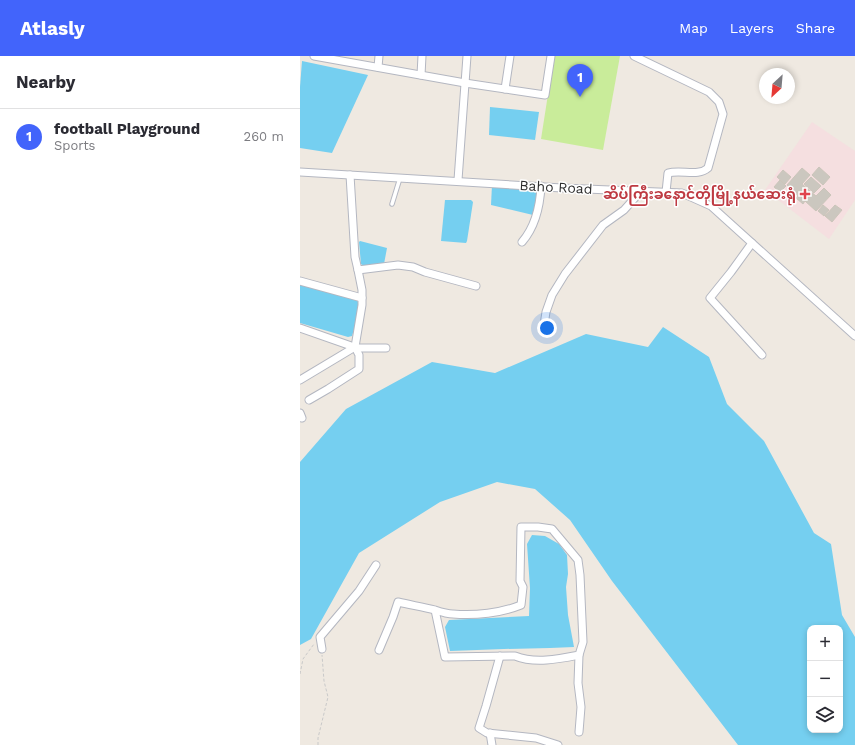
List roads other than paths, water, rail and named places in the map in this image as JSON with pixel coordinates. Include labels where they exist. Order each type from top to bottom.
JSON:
[{"type":"street","points":[[314,56],[339,58],[378,67],[465,83],[545,95],[551,56]]},
{"type":"street","points":[[378,67],[379,56]]},
{"type":"street","points":[[421,75],[422,56]]},
{"type":"street","points":[[458,180],[466,56]]},
{"type":"street","points":[[505,89],[510,56]]},
{"type":"street","points":[[634,56],[710,92],[719,102],[723,114],[710,165],[707,170],[697,172],[668,173],[666,192]]},
{"type":"street","name":"Baho Road","points":[[300,172],[682,193],[711,206],[855,336]]},
{"type":"street","points":[[309,400],[359,369],[360,355],[355,347],[362,290],[354,257],[350,175]]},
{"type":"street","points":[[522,242],[529,234],[535,217],[540,198],[541,186]]},
{"type":"street","points":[[544,325],[546,312],[552,295],[565,274],[603,225],[624,210],[641,191]]},
{"type":"street","points":[[752,243],[710,298],[762,355]]},
{"type":"street","points":[[358,270],[398,265],[413,267],[457,282],[476,286]]},
{"type":"street","points":[[300,281],[362,298]]},
{"type":"street","points":[[300,328],[355,347],[386,348]]},
{"type":"street","points":[[300,380],[355,347]]},
{"type":"street","points":[[379,650],[398,602],[452,614],[476,614],[510,610],[521,605],[523,587],[520,581],[521,527],[552,528],[578,560],[580,575],[583,642],[579,655],[578,683],[581,707],[579,732]]},
{"type":"street","points":[[322,649],[320,637],[358,591],[376,564]]},
{"type":"street","points":[[435,610],[445,657],[515,656],[522,659],[539,660],[579,655]]},
{"type":"street","points":[[500,656],[479,728],[490,734],[536,738],[558,745]]},
{"type":"street","points":[[490,734],[492,745]]},
{"type":"lane","points":[[392,204],[400,177]]},
{"type":"water","points":[[302,61],[368,75],[332,153],[300,148],[300,87]]},
{"type":"water","points":[[490,107],[539,112],[535,140],[489,135]]},
{"type":"water","points":[[492,185],[538,193],[533,215],[491,205]]},
{"type":"water","points":[[445,200],[471,200],[473,202],[466,243],[441,241]]},
{"type":"water","points":[[360,241],[387,248],[384,264],[364,266],[361,264]]},
{"type":"water","points":[[300,285],[352,298],[362,305],[352,336],[348,337],[300,323]]},
{"type":"water","points":[[663,327],[709,357],[727,404],[764,441],[814,533],[831,544],[842,615],[855,637],[855,745],[738,745],[612,581],[570,520],[535,489],[497,482],[440,502],[359,553],[311,639],[300,645],[300,462],[346,409],[432,362],[495,373],[586,334],[648,347]]},
{"type":"water","points":[[532,535],[545,536],[559,544],[567,555],[568,574],[566,587],[568,615],[574,647],[450,651],[445,627],[449,620],[529,616],[530,588],[527,544]]},
{"type":"place","name":"football Playground","points":[[580,97]]},
{"type":"place","name":"ဆိပ်ကြီးခနောင်တိုမြို့နယ်ဆေးရုံ","points":[[805,194]]}]
